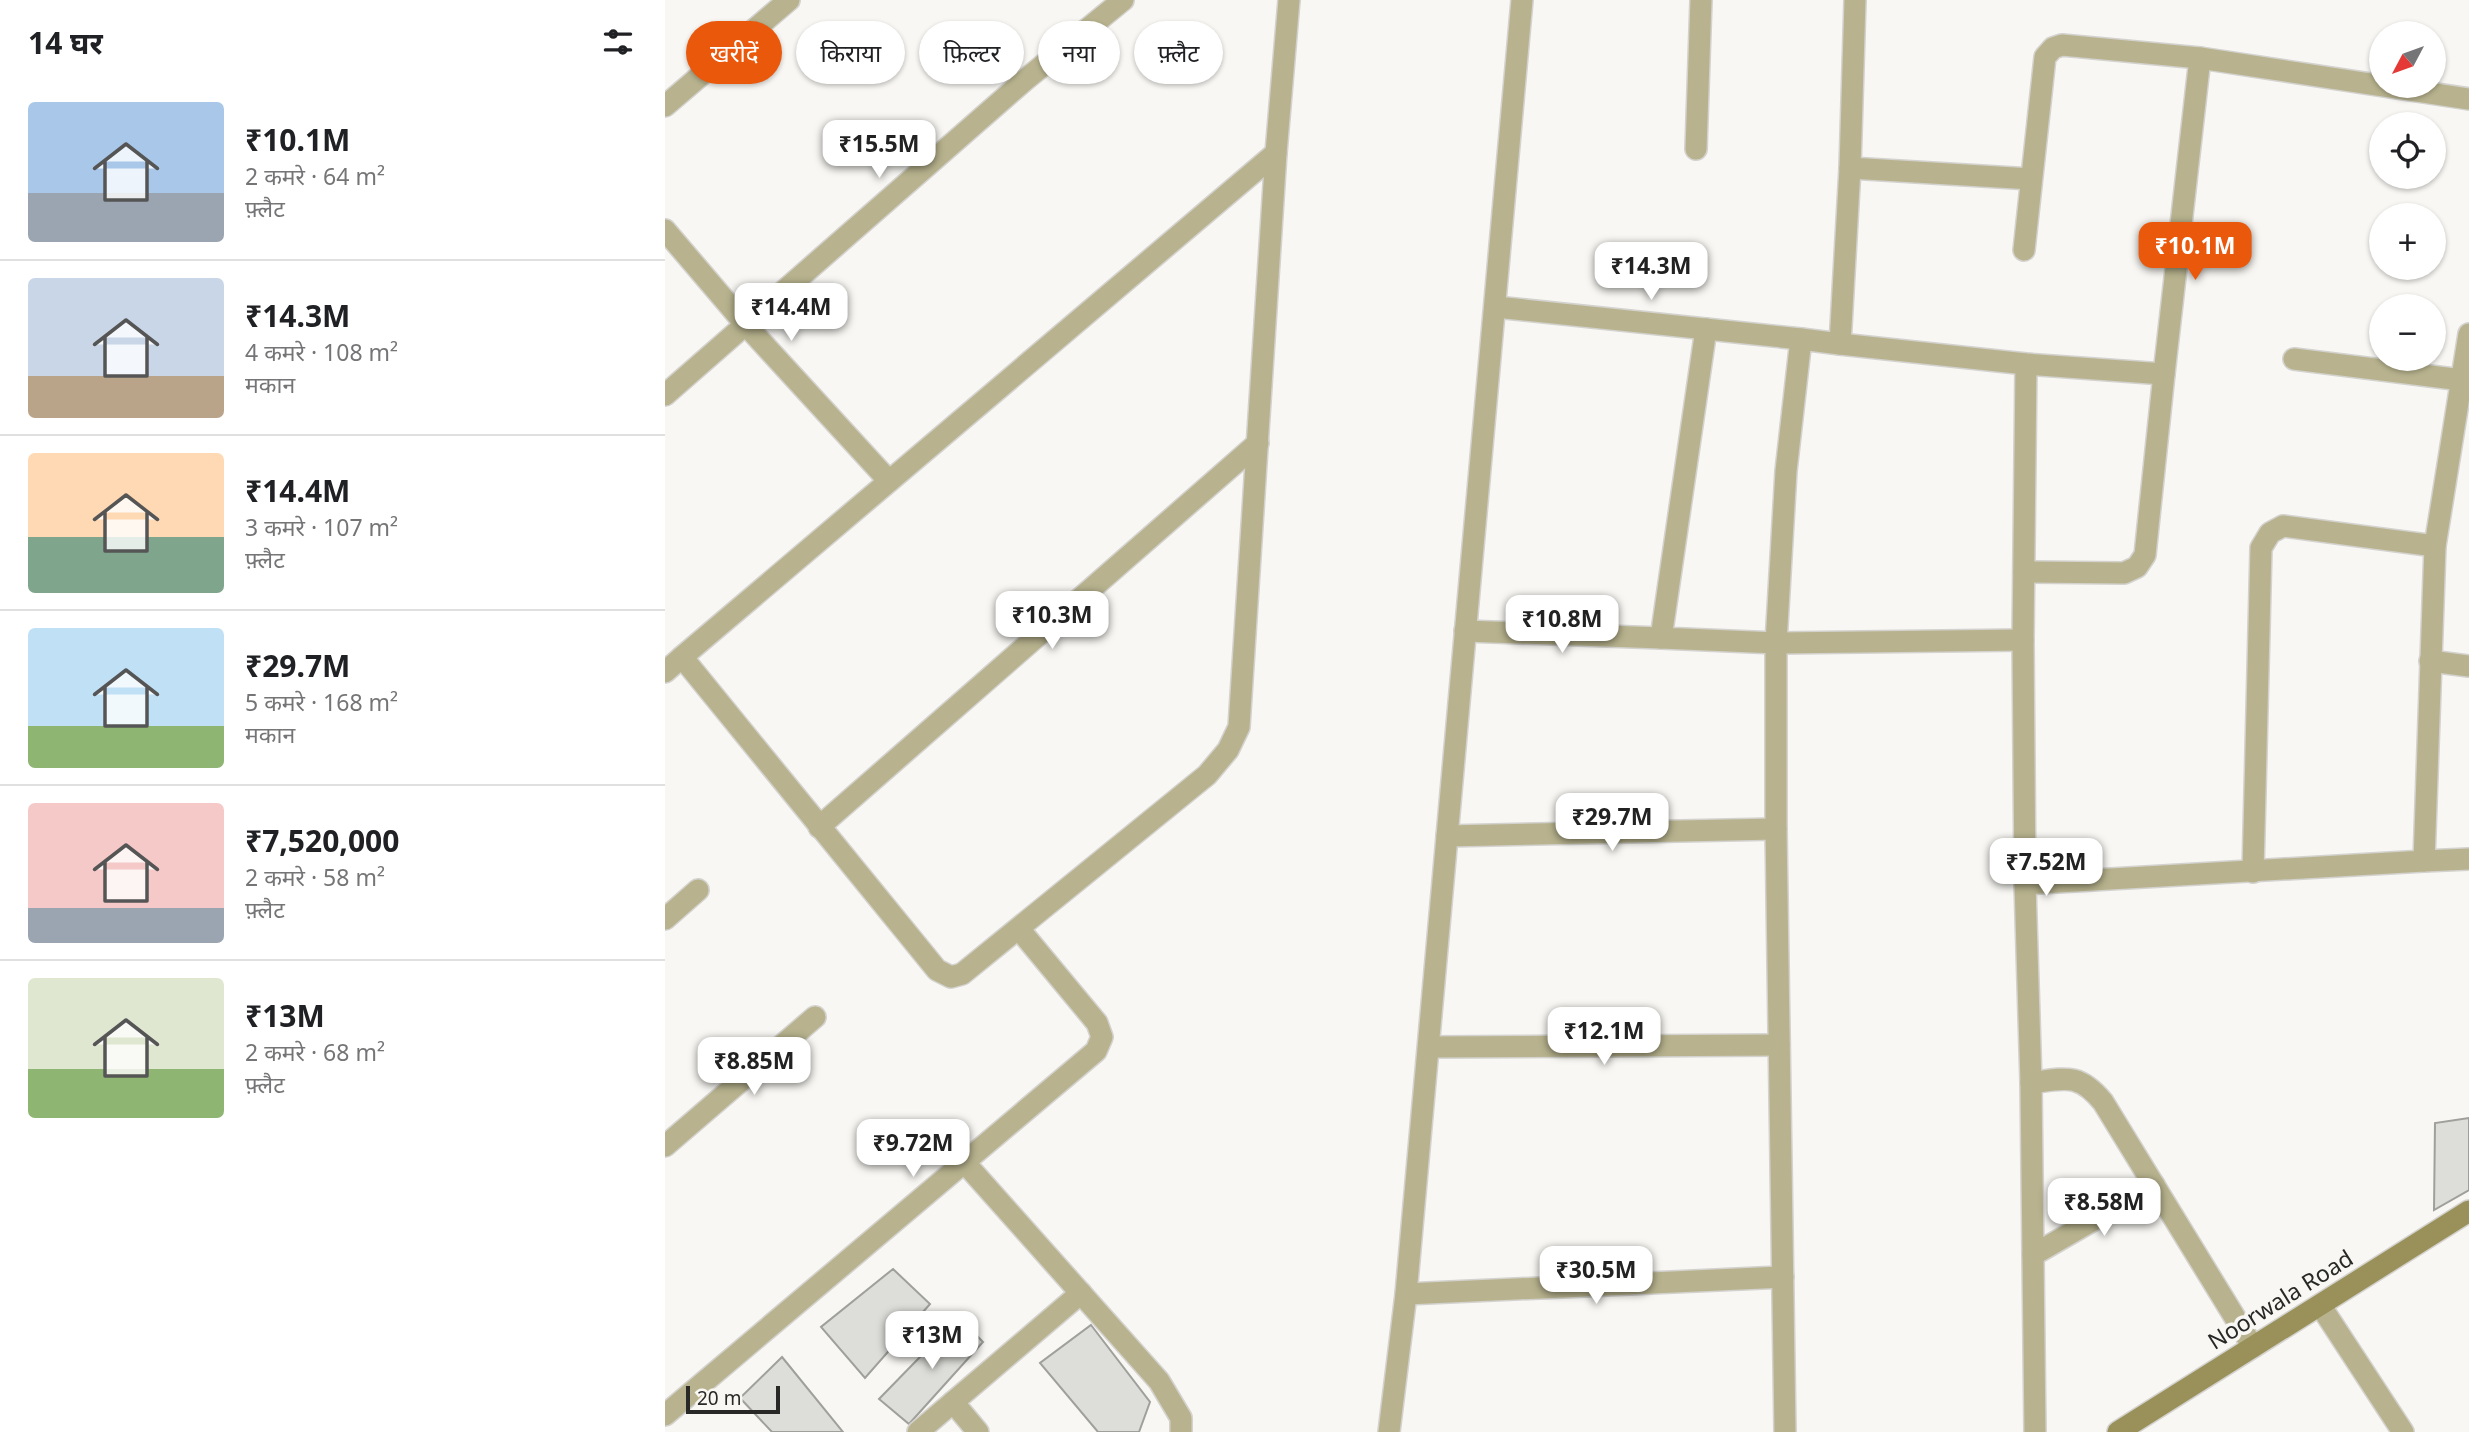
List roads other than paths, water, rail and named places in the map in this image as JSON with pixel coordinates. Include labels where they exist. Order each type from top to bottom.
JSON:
[{"type":"street","points":[[665,106],[789,0]]},
{"type":"street","points":[[665,395],[1025,80],[1123,0]]},
{"type":"street","points":[[682,657],[937,970],[951,977],[962,974],[1019,929],[1206,775],[1228,750],[1239,727],[1276,153],[1289,0]]},
{"type":"street","points":[[1388,1432],[1406,1294],[1522,0]]},
{"type":"street","points":[[1696,149],[1701,0]]},
{"type":"street","points":[[1840,344],[1850,168],[1855,0]]},
{"type":"street","points":[[2024,250],[2045,57],[2053,48],[2062,45],[2200,58],[2469,99]]},
{"type":"street","points":[[2024,572],[2124,573],[2137,568],[2145,555],[2200,58]]},
{"type":"street","points":[[665,672],[1276,153]]},
{"type":"street","points":[[1850,168],[2031,179]]},
{"type":"street","points":[[665,230],[746,325],[889,481]]},
{"type":"street","points":[[1496,307],[2026,363],[2164,374]]},
{"type":"street","points":[[1661,638],[1706,329]]},
{"type":"street","points":[[2424,861],[2435,545],[2469,334]]},
{"type":"street","points":[[1785,1432],[1776,829],[1776,643],[1786,471],[1801,339]]},
{"type":"street","points":[[2294,359],[2462,380]]},
{"type":"street","points":[[2026,363],[2023,640],[2025,884],[2031,1083],[2035,1432]]},
{"type":"street","points":[[819,827],[1258,443]]},
{"type":"street","points":[[2253,872],[2261,548],[2270,533],[2283,526],[2435,545]]},
{"type":"street","points":[[1465,631],[1776,643],[2023,640]]},
{"type":"street","points":[[2430,661],[2469,666]]},
{"type":"street","points":[[1447,836],[1776,829]]},
{"type":"street","points":[[2025,884],[2469,859]]},
{"type":"street","points":[[665,919],[698,890]]},
{"type":"street","points":[[665,1415],[1096,1051],[1102,1037],[1097,1023],[1019,929]]},
{"type":"street","points":[[665,1146],[815,1017]]},
{"type":"street","points":[[1429,1048],[1779,1045]]},
{"type":"street","points":[[2031,1083],[2065,1078],[2079,1080],[2092,1088],[2103,1101],[2253,1347]]},
{"type":"street","points":[[965,1163],[1159,1381],[1181,1418],[1181,1432]]},
{"type":"street","points":[[2033,1255],[2154,1185]]},
{"type":"street","name":"Noorwala Road","points":[[2118,1432],[2469,1211]]},
{"type":"street","points":[[1406,1294],[1783,1277]]},
{"type":"street","points":[[918,1432],[1081,1293]]},
{"type":"street","points":[[2320,1305],[2403,1432]]},
{"type":"street","points":[[953,1402],[978,1432]]}]
